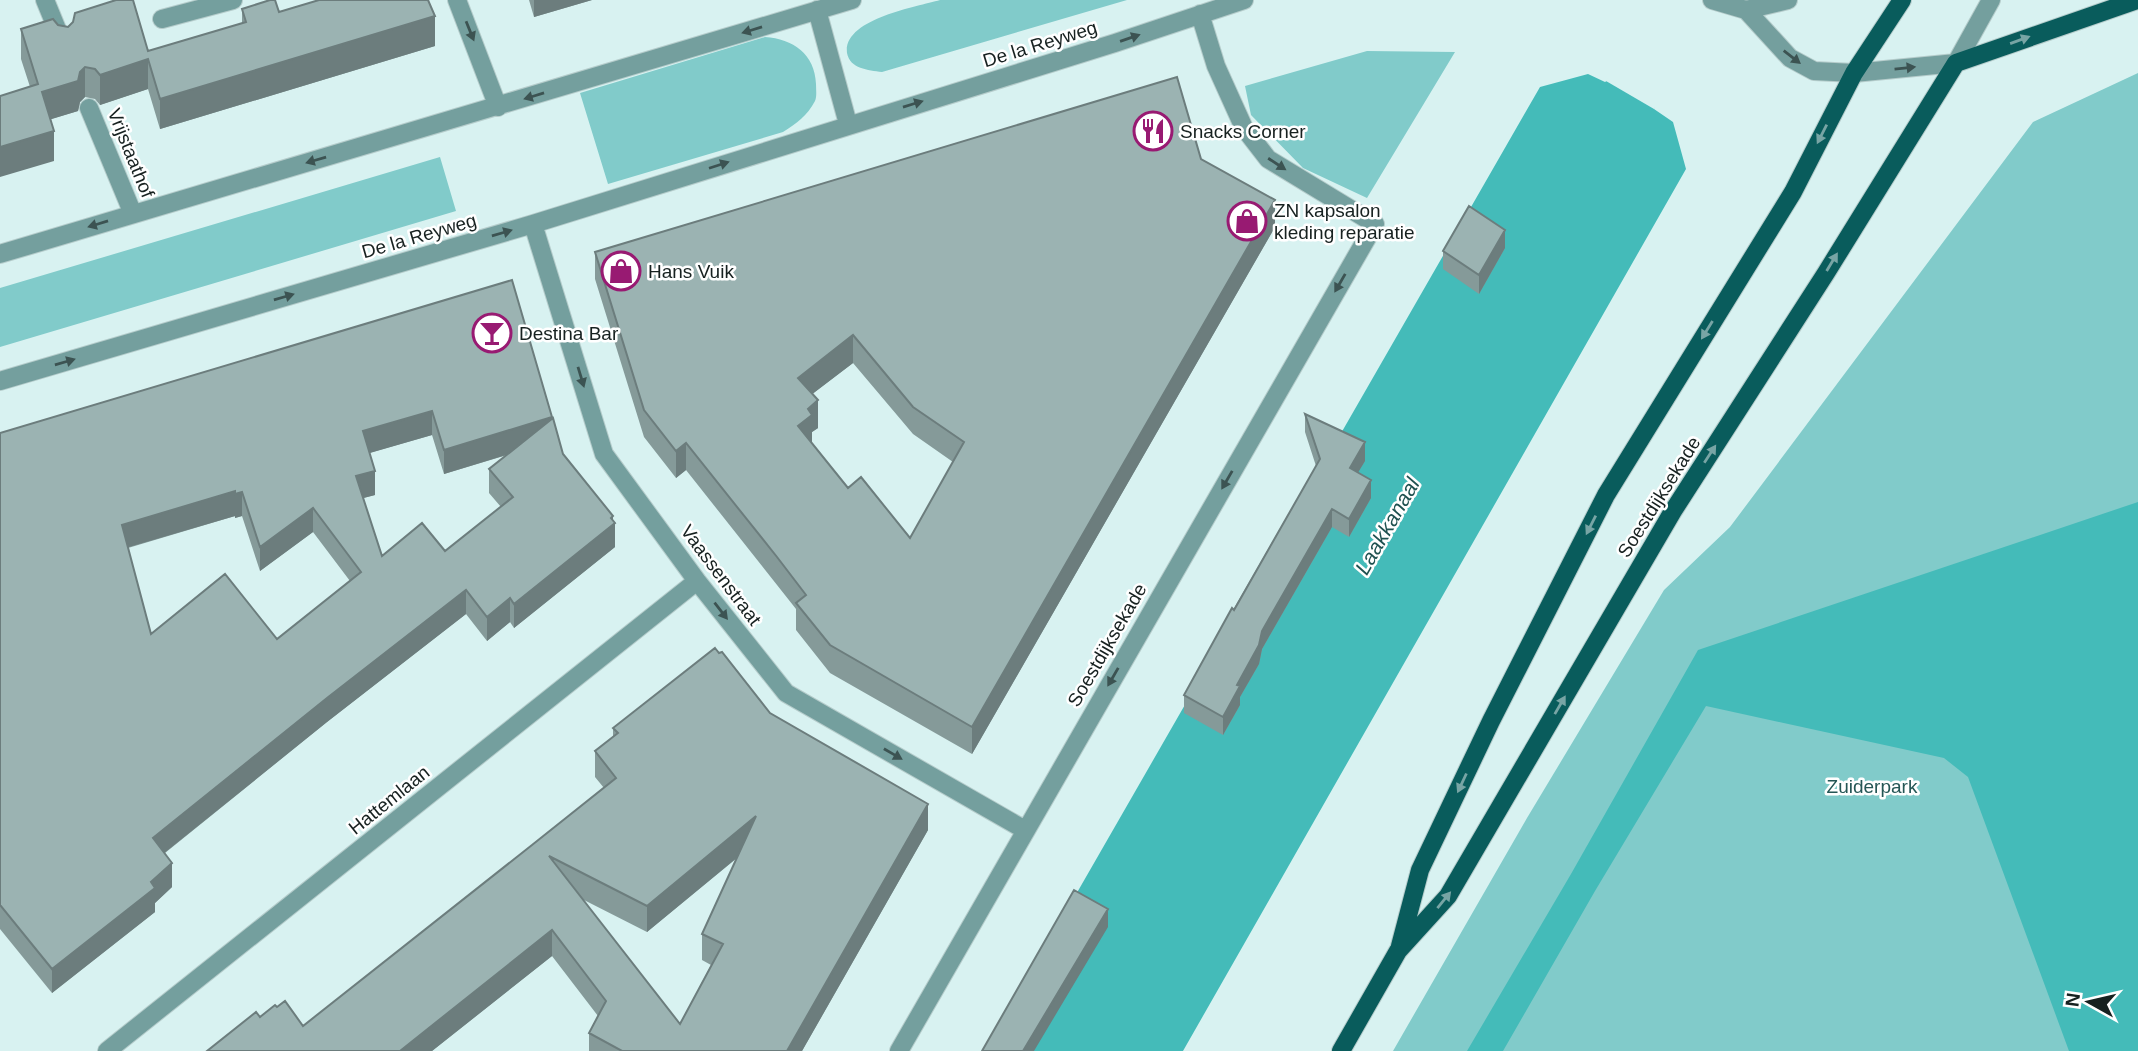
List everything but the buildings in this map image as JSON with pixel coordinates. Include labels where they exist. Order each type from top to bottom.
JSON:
[{"type":"main road","name":"Soestdijksekade","points":[[1398,951],[1420,870],[1491,721],[1606,495],[1793,192],[1854,73],[1902,0]]},
{"type":"main road","points":[[1956,63],[2137,0]]},
{"type":"main road","name":"Soestdijksekade","points":[[1341,1051],[1398,951],[1448,896],[1673,512],[1956,63]]},
{"type":"street","points":[[45,0],[64,46]]},
{"type":"street","points":[[162,19],[233,0]]},
{"type":"street","points":[[457,0],[498,107]]},
{"type":"street","points":[[0,254],[852,0]]},
{"type":"street","name":"De la Reyweg","points":[[0,381],[533,224],[1115,43],[1244,0]]},
{"type":"street","points":[[1715,1],[1746,10],[1788,0]]},
{"type":"street","points":[[1746,10],[1790,58],[1814,71],[1854,73],[1956,63],[1991,0]]},
{"type":"street","points":[[817,10],[848,124]]},
{"type":"street","name":"Soestdijksekade","points":[[899,1051],[1375,224],[1268,159],[1244,128],[1216,66],[1200,14]]},
{"type":"street","name":"Vrijstaathof","points":[[89,108],[133,214]]},
{"type":"street","name":"Vaassenstraat","points":[[533,224],[604,454],[697,581],[786,693],[1025,830]]},
{"type":"street","name":"Hattemlaan","points":[[107,1051],[697,581]]},
{"type":"green space","points":[[940,0],[1127,0],[882,72],[860,68],[849,58],[849,41],[856,31],[868,23],[883,16]]},
{"type":"green space","points":[[765,37],[793,45],[807,56],[812,64],[816,97],[801,119],[783,132],[608,184],[580,93]]},
{"type":"green space","points":[[1367,51],[1455,52],[1367,198],[1303,168],[1251,115],[1245,86]]},
{"type":"green space","name":"Zuiderpark","points":[[2138,73],[2138,1051],[1393,1051],[1527,818],[1664,590],[1730,527],[2033,122]]},
{"type":"green space","points":[[440,157],[456,211],[0,347],[0,288]]},
{"type":"water","name":"Laakkanaal","points":[[1588,74],[1605,82],[1612,78],[1655,102],[1654,109],[1673,122],[1686,169],[1183,1051],[986,1051],[1540,87]]},
{"type":"water","points":[[2138,502],[2138,1051],[2069,1051],[1968,777],[1944,758],[1706,706],[1503,1051],[1467,1051],[1698,650]]},
{"type":"pier","points":[[1654,0],[1719,0],[1654,109],[1606,81]]},
{"type":"place","name":"Snacks Corner","points":[[1153,131]]},
{"type":"place","name":"ZN kapsalon kleding reparatie","points":[[1247,221]]},
{"type":"place","name":"Hans Vuik","points":[[621,271]]},
{"type":"place","name":"Destina Bar","points":[[492,333]]}]
